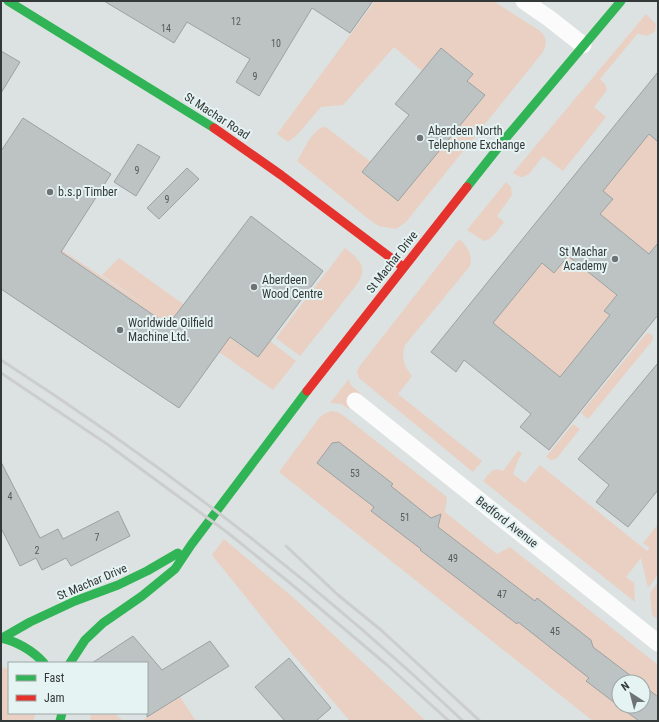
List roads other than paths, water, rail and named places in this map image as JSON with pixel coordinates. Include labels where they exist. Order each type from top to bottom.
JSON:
[{"type":"main road","name":"St Machar Road","points":[[8,1],[213,127],[281,175],[403,267]]},
{"type":"main road","name":"St Machar Drive","points":[[71,662],[85,640],[103,623],[142,596],[175,569],[191,545],[319,374],[505,139],[620,1]]},
{"type":"main road","name":"St Machar Drive","points":[[1,638],[30,622],[75,601],[118,585],[142,574],[191,545]]},
{"type":"main road","points":[[1,638],[18,643],[34,652],[43,662]]},
{"type":"street","points":[[524,1],[583,45]]},
{"type":"street","name":"Bedford Avenue","points":[[355,402],[658,643]]},
{"type":"railway","points":[[1,360],[62,400],[182,485],[298,575],[409,671],[463,721]]},
{"type":"railway","points":[[1,373],[107,444],[228,533],[387,665],[449,721]]},
{"type":"railway","points":[[286,546],[338,595],[381,630],[480,721]]},
{"type":"place","name":"Aberdeen North Telephone Exchange","points":[[420,138]]},
{"type":"place","name":"b.s.p Timber","points":[[50,192]]},
{"type":"place","name":"St Machar Academy","points":[[615,259]]},
{"type":"place","name":"Aberdeen Wood Centre","points":[[254,287]]},
{"type":"place","name":"Worldwide Oilfield Machine Ltd.","points":[[120,330]]}]
